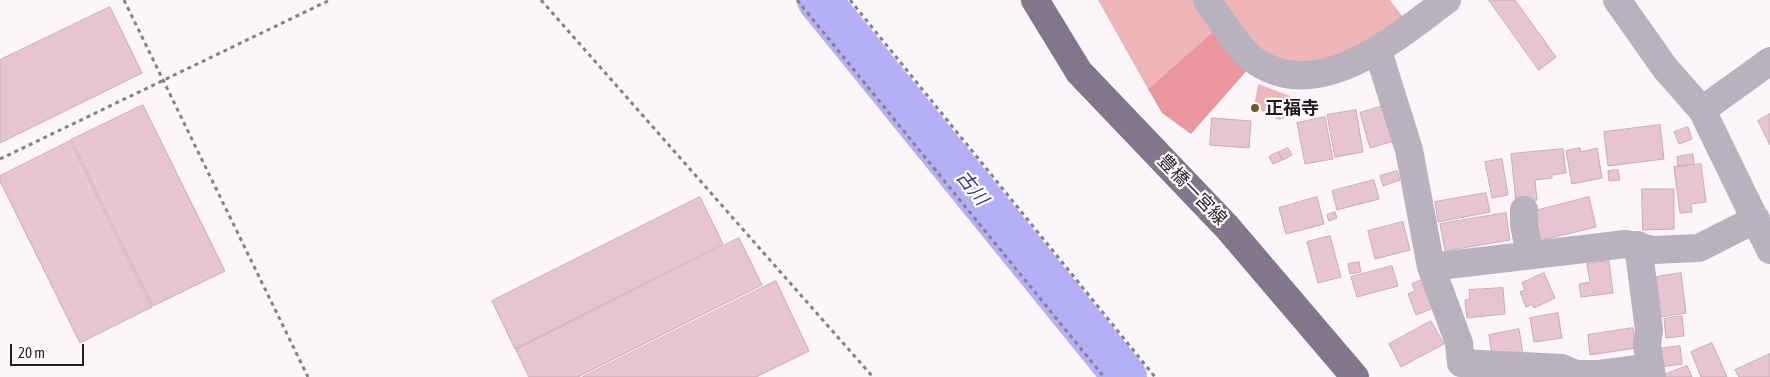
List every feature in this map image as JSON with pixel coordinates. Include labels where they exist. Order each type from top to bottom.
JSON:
[{"type":"main road","name":"豊橋一宮線","points":[[1035,0],[1078,72],[1227,227],[1355,377]]},
{"type":"street","points":[[1207,0],[1249,56],[1260,64],[1281,72],[1306,76],[1364,58],[1378,51],[1447,0]]},
{"type":"street","points":[[1617,0],[1665,68],[1702,110],[1770,250]]},
{"type":"street","points":[[1378,51],[1409,150],[1431,266],[1459,343],[1461,363],[1556,372],[1562,368],[1576,374],[1651,372],[1647,344],[1649,330],[1638,245]]},
{"type":"street","points":[[1702,110],[1770,61]]},
{"type":"street","points":[[1524,210],[1524,225],[1530,254]]},
{"type":"street","points":[[1431,266],[1626,244],[1638,245],[1653,250],[1699,248],[1756,219]]},
{"type":"path","points":[[124,0],[308,377]]},
{"type":"path","points":[[0,159],[330,0]]},
{"type":"path","points":[[541,0],[873,377]]},
{"type":"path","points":[[797,0],[1104,377]]},
{"type":"path","points":[[850,0],[1155,377]]},
{"type":"shaded area","points":[[1098,0],[1198,0],[1217,28],[1148,89]]},
{"type":"shaded area","points":[[1218,0],[1390,0],[1405,20],[1370,45],[1306,68],[1258,52]]},
{"type":"shaded area","points":[[1217,28],[1250,67],[1191,134],[1162,113],[1148,89]]},
{"type":"shaded area","points":[[1258,84],[1290,96],[1291,115],[1279,120],[1254,107]]},
{"type":"building","points":[[1489,0],[1515,0],[1556,57],[1539,70]]},
{"type":"building","points":[[110,7],[142,73],[0,143],[0,60]]},
{"type":"building","points":[[143,105],[225,271],[153,306],[71,140]]},
{"type":"building","points":[[1386,105],[1397,140],[1370,148],[1360,113]]},
{"type":"building","points":[[1356,110],[1363,152],[1335,157],[1327,115]]},
{"type":"building","points":[[1770,114],[1770,145],[1758,121]]},
{"type":"building","points":[[1325,117],[1333,159],[1305,164],[1297,123]]},
{"type":"building","points":[[1212,118],[1251,121],[1249,148],[1210,145]]},
{"type":"building","points":[[1660,125],[1664,159],[1608,166],[1604,132]]},
{"type":"building","points":[[1688,127],[1692,139],[1679,144],[1674,132]]},
{"type":"building","points":[[70,141],[152,307],[80,343],[0,181],[0,176]]},
{"type":"building","points":[[1288,148],[1292,155],[1283,160],[1279,152]]},
{"type":"building","points":[[1580,148],[1581,152],[1597,148],[1602,178],[1572,184],[1566,151]]},
{"type":"building","points":[[1563,149],[1566,173],[1552,175],[1552,178],[1535,180],[1537,200],[1516,202],[1511,154]]},
{"type":"building","points":[[1278,152],[1282,160],[1273,164],[1269,157]]},
{"type":"building","points":[[1693,154],[1694,164],[1678,166],[1677,157]]},
{"type":"building","points":[[1502,159],[1508,195],[1492,198],[1485,162]]},
{"type":"building","points":[[1701,164],[1706,202],[1691,204],[1692,212],[1680,213],[1674,167]]},
{"type":"building","points":[[1618,170],[1620,180],[1609,181],[1608,171]]},
{"type":"building","points":[[1397,171],[1400,180],[1383,186],[1380,176]]},
{"type":"building","points":[[1374,180],[1379,199],[1337,210],[1332,191]]},
{"type":"building","points":[[1642,189],[1674,189],[1674,229],[1643,230]]},
{"type":"building","points":[[1486,193],[1490,212],[1438,222],[1435,202]]},
{"type":"building","points":[[700,197],[723,244],[515,349],[492,301]]},
{"type":"building","points":[[1317,197],[1324,224],[1286,234],[1279,208]]},
{"type":"building","points":[[1589,197],[1596,227],[1538,241],[1531,212]]},
{"type":"building","points":[[1335,212],[1337,218],[1329,221],[1327,215]]},
{"type":"building","points":[[1506,213],[1510,240],[1445,251],[1440,224]]},
{"type":"building","points":[[1403,222],[1410,250],[1375,259],[1368,231]]},
{"type":"building","points":[[1330,236],[1341,277],[1318,283],[1307,242]]},
{"type":"building","points":[[739,238],[762,285],[578,377],[529,377],[516,350]]},
{"type":"building","points":[[1609,261],[1613,293],[1581,297],[1579,284],[1590,282],[1587,264]]},
{"type":"building","points":[[1359,262],[1361,272],[1350,274],[1348,264]]},
{"type":"building","points":[[1392,266],[1398,286],[1357,297],[1351,277]]},
{"type":"building","points":[[1544,273],[1555,298],[1534,308],[1532,304],[1526,307],[1520,292],[1525,290],[1522,283]]},
{"type":"building","points":[[1681,273],[1686,313],[1661,317],[1656,277]]},
{"type":"building","points":[[1424,279],[1436,307],[1416,315],[1408,294],[1415,291],[1412,284]]},
{"type":"building","points":[[776,281],[809,351],[756,377],[583,377]]},
{"type":"building","points":[[1503,288],[1505,314],[1467,318],[1465,300],[1470,299],[1469,290]]},
{"type":"building","points":[[1558,313],[1562,338],[1534,342],[1530,318]]},
{"type":"building","points":[[1682,316],[1684,336],[1666,338],[1664,319]]},
{"type":"building","points":[[1431,321],[1444,344],[1401,367],[1389,344]]},
{"type":"building","points":[[1633,328],[1636,348],[1590,355],[1588,335]]},
{"type":"building","points":[[1519,329],[1523,354],[1492,355],[1489,335]]},
{"type":"building","points":[[1712,343],[1727,377],[1701,377],[1691,352]]},
{"type":"building","points":[[1680,346],[1682,364],[1660,367],[1658,349]]},
{"type":"building","points":[[1770,354],[1770,377],[1739,377],[1735,370]]},
{"type":"building","points":[[1687,366],[1692,377],[1661,377],[1661,376]]},
{"type":"waterway","name":"古川","points":[[819,0],[1125,377]]},
{"type":"place","name":"正福寺","points":[[1255,108]]}]
